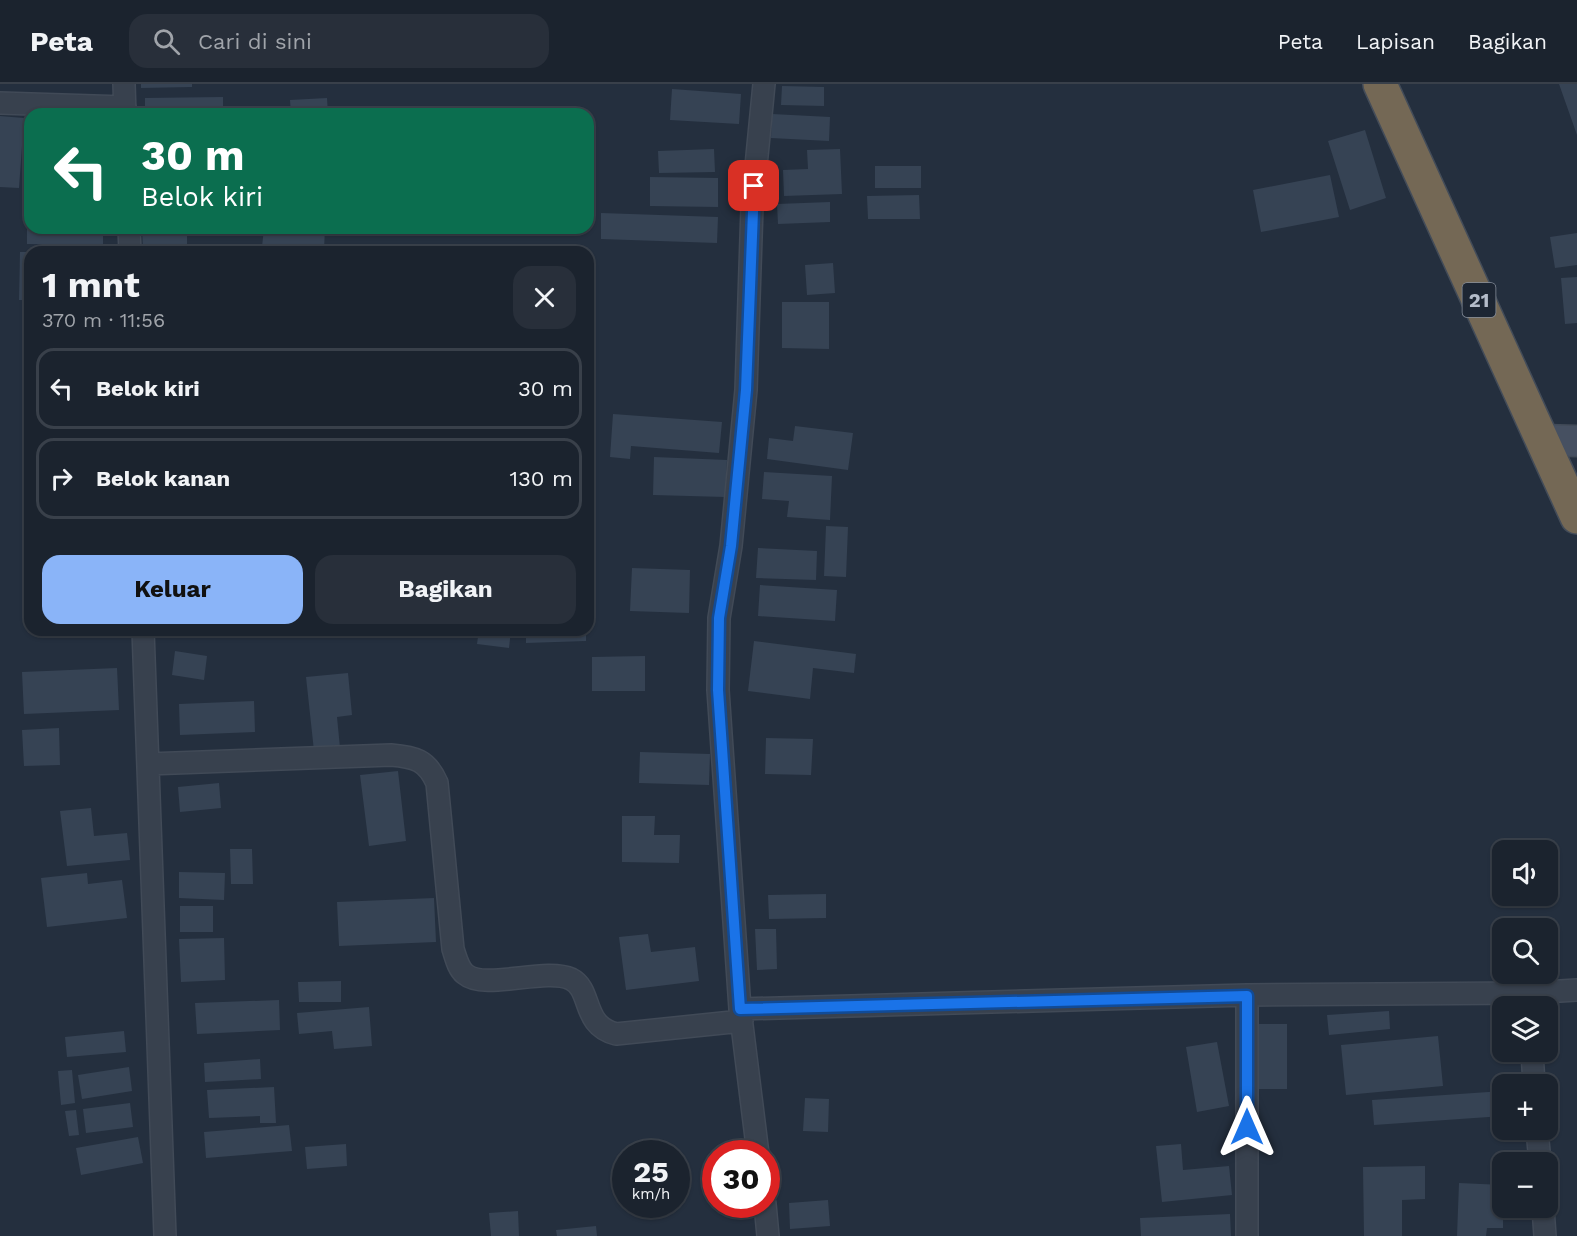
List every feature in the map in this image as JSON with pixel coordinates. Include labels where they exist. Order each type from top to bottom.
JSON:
[{"type":"highway","name":"21","points":[[1380,84],[1577,517]]},
{"type":"street","points":[[124,84],[125,108]]},
{"type":"street","points":[[756,1140],[741,1015],[718,690],[719,618],[731,546],[746,390],[752,207],[764,84]]},
{"type":"street","points":[[0,103],[78,108]]},
{"type":"street","points":[[1542,440],[1577,441]]},
{"type":"street","points":[[143,636],[165,1236]]},
{"type":"street","points":[[148,765],[391,755],[409,757],[425,764],[437,783],[453,950],[460,967],[467,976],[482,980],[549,975],[571,979],[579,987],[597,1025],[616,1034],[741,1015],[1247,996],[1492,999]]},
{"type":"street","points":[[1548,996],[1577,990]]},
{"type":"street","points":[[1247,996],[1247,1236]]},
{"type":"street","points":[[766,1218],[768,1236]]},
{"type":"street","points":[[1544,1218],[1545,1236]]},
{"type":"building","points":[[141,84],[192,84],[192,87],[141,88]]},
{"type":"building","points":[[1559,84],[1577,84],[1577,135]]},
{"type":"building","points":[[782,86],[824,87],[824,106],[781,105]]},
{"type":"building","points":[[672,89],[741,94],[739,124],[670,120]]},
{"type":"building","points":[[223,97],[223,108],[145,108],[145,98]]},
{"type":"building","points":[[327,98],[328,108],[291,108],[290,100]]},
{"type":"building","points":[[772,114],[830,117],[829,141],[771,138]]},
{"type":"building","points":[[0,116],[24,118],[19,188],[0,187]]},
{"type":"building","points":[[1365,130],[1386,198],[1350,210],[1328,141]]},
{"type":"building","points":[[714,149],[715,172],[659,173],[658,151]]},
{"type":"building","points":[[840,149],[842,194],[784,196],[783,170],[808,169],[807,150]]},
{"type":"building","points":[[875,166],[921,166],[921,188],[875,188]]},
{"type":"building","points":[[1330,175],[1339,217],[1261,232],[1253,190]]},
{"type":"building","points":[[650,177],[718,178],[718,207],[650,206]]},
{"type":"building","points":[[919,195],[920,219],[868,219],[867,196]]},
{"type":"building","points":[[830,202],[830,222],[778,224],[777,204]]},
{"type":"building","points":[[601,213],[718,217],[717,243],[601,239]]},
{"type":"building","points":[[1577,233],[1577,265],[1555,268],[1550,237]]},
{"type":"building","points":[[27,234],[103,234],[103,245],[27,244]]},
{"type":"building","points":[[142,234],[187,234],[187,246],[143,246]]},
{"type":"building","points":[[263,234],[325,234],[324,246],[262,246]]},
{"type":"building","points":[[20,252],[24,252],[24,300],[19,300]]},
{"type":"building","points":[[833,263],[835,293],[807,295],[805,265]]},
{"type":"building","points":[[1577,277],[1577,323],[1565,324],[1561,278]]},
{"type":"building","points":[[782,302],[829,302],[829,349],[782,348]]},
{"type":"building","points":[[613,414],[722,422],[719,453],[631,446],[630,459],[610,457]]},
{"type":"building","points":[[795,426],[853,433],[848,470],[767,459],[769,438],[793,441]]},
{"type":"building","points":[[654,457],[727,460],[725,497],[653,495]]},
{"type":"building","points":[[764,472],[832,476],[830,520],[787,517],[789,501],[762,499]]},
{"type":"building","points":[[826,526],[848,527],[846,577],[824,576]]},
{"type":"building","points":[[758,548],[817,551],[816,580],[756,578]]},
{"type":"building","points":[[632,568],[690,570],[689,613],[630,611]]},
{"type":"building","points":[[760,585],[837,590],[835,621],[758,616]]},
{"type":"building","points":[[478,636],[510,636],[509,648],[477,644]]},
{"type":"building","points":[[526,636],[586,636],[586,641],[526,643]]},
{"type":"building","points":[[754,641],[856,654],[854,673],[813,668],[810,699],[748,691]]},
{"type":"building","points":[[175,651],[207,656],[204,680],[172,675]]},
{"type":"building","points":[[645,656],[645,691],[592,691],[592,657]]},
{"type":"building","points":[[117,668],[119,710],[24,714],[22,672]]},
{"type":"building","points":[[348,673],[352,715],[337,717],[340,748],[314,751],[306,677]]},
{"type":"building","points":[[254,701],[255,732],[180,735],[179,704]]},
{"type":"building","points":[[59,728],[60,765],[24,766],[22,730]]},
{"type":"building","points":[[766,738],[813,739],[811,775],[765,774]]},
{"type":"building","points":[[640,752],[710,754],[709,785],[639,783]]},
{"type":"building","points":[[398,771],[406,841],[369,846],[360,775]]},
{"type":"building","points":[[219,783],[221,808],[180,812],[178,787]]},
{"type":"building","points":[[91,808],[94,836],[127,833],[130,860],[67,866],[60,811]]},
{"type":"building","points":[[622,816],[655,816],[654,835],[680,835],[679,863],[622,862]]},
{"type":"building","points":[[230,849],[252,849],[253,884],[231,884]]},
{"type":"building","points":[[179,872],[225,873],[224,900],[179,898]]},
{"type":"building","points":[[87,873],[88,884],[122,880],[127,918],[47,927],[41,878]]},
{"type":"building","points":[[826,894],[826,918],[769,919],[768,895]]},
{"type":"building","points":[[434,898],[436,942],[339,946],[337,902]]},
{"type":"building","points":[[180,906],[213,906],[213,932],[180,932]]},
{"type":"building","points":[[755,929],[776,929],[777,969],[757,970]]},
{"type":"building","points":[[648,934],[651,952],[695,947],[699,981],[626,990],[619,937]]},
{"type":"building","points":[[224,938],[225,980],[181,982],[179,939]]},
{"type":"building","points":[[341,981],[341,1002],[299,1002],[298,982]]},
{"type":"building","points":[[279,1000],[280,1030],[197,1034],[195,1003]]},
{"type":"building","points":[[369,1007],[372,1046],[334,1049],[332,1031],[299,1034],[297,1013]]},
{"type":"building","points":[[1389,1011],[1390,1029],[1329,1035],[1327,1015]]},
{"type":"building","points":[[1257,1024],[1287,1024],[1287,1089],[1257,1089]]},
{"type":"building","points":[[124,1031],[126,1052],[67,1057],[65,1037]]},
{"type":"building","points":[[1438,1036],[1443,1086],[1346,1095],[1341,1045]]},
{"type":"building","points":[[1217,1042],[1229,1106],[1197,1112],[1186,1047]]},
{"type":"building","points":[[260,1059],[261,1079],[205,1082],[204,1063]]},
{"type":"building","points":[[129,1067],[132,1091],[82,1099],[78,1075]]},
{"type":"building","points":[[72,1070],[75,1103],[61,1105],[58,1071]]},
{"type":"building","points":[[274,1087],[276,1123],[260,1123],[260,1116],[209,1118],[207,1090]]},
{"type":"building","points":[[1492,1092],[1492,1117],[1374,1125],[1372,1100]]},
{"type":"building","points":[[805,1098],[829,1099],[828,1132],[803,1131]]},
{"type":"building","points":[[130,1103],[133,1127],[86,1133],[83,1109]]},
{"type":"building","points":[[76,1110],[79,1135],[69,1136],[65,1111]]},
{"type":"building","points":[[289,1125],[292,1151],[206,1158],[204,1132]]},
{"type":"building","points":[[138,1137],[143,1163],[81,1175],[76,1148]]},
{"type":"building","points":[[346,1144],[347,1166],[307,1169],[305,1147]]},
{"type":"building","points":[[1181,1144],[1183,1170],[1229,1166],[1232,1195],[1162,1202],[1156,1146]]},
{"type":"building","points":[[1425,1166],[1425,1199],[1402,1200],[1402,1236],[1364,1236],[1363,1167]]},
{"type":"building","points":[[1459,1183],[1492,1184],[1492,1218],[1503,1218],[1503,1228],[1487,1228],[1486,1236],[1457,1236]]},
{"type":"building","points":[[828,1200],[830,1226],[790,1229],[789,1203]]},
{"type":"building","points":[[518,1211],[519,1236],[491,1236],[489,1213]]},
{"type":"building","points":[[1230,1214],[1231,1236],[1141,1236],[1140,1218]]},
{"type":"building","points":[[596,1226],[597,1236],[557,1236],[556,1230]]},
{"type":"route","points":[[754,186],[746,390],[731,546],[719,618],[718,666],[740,1009],[1247,996],[1247,1127]]}]
